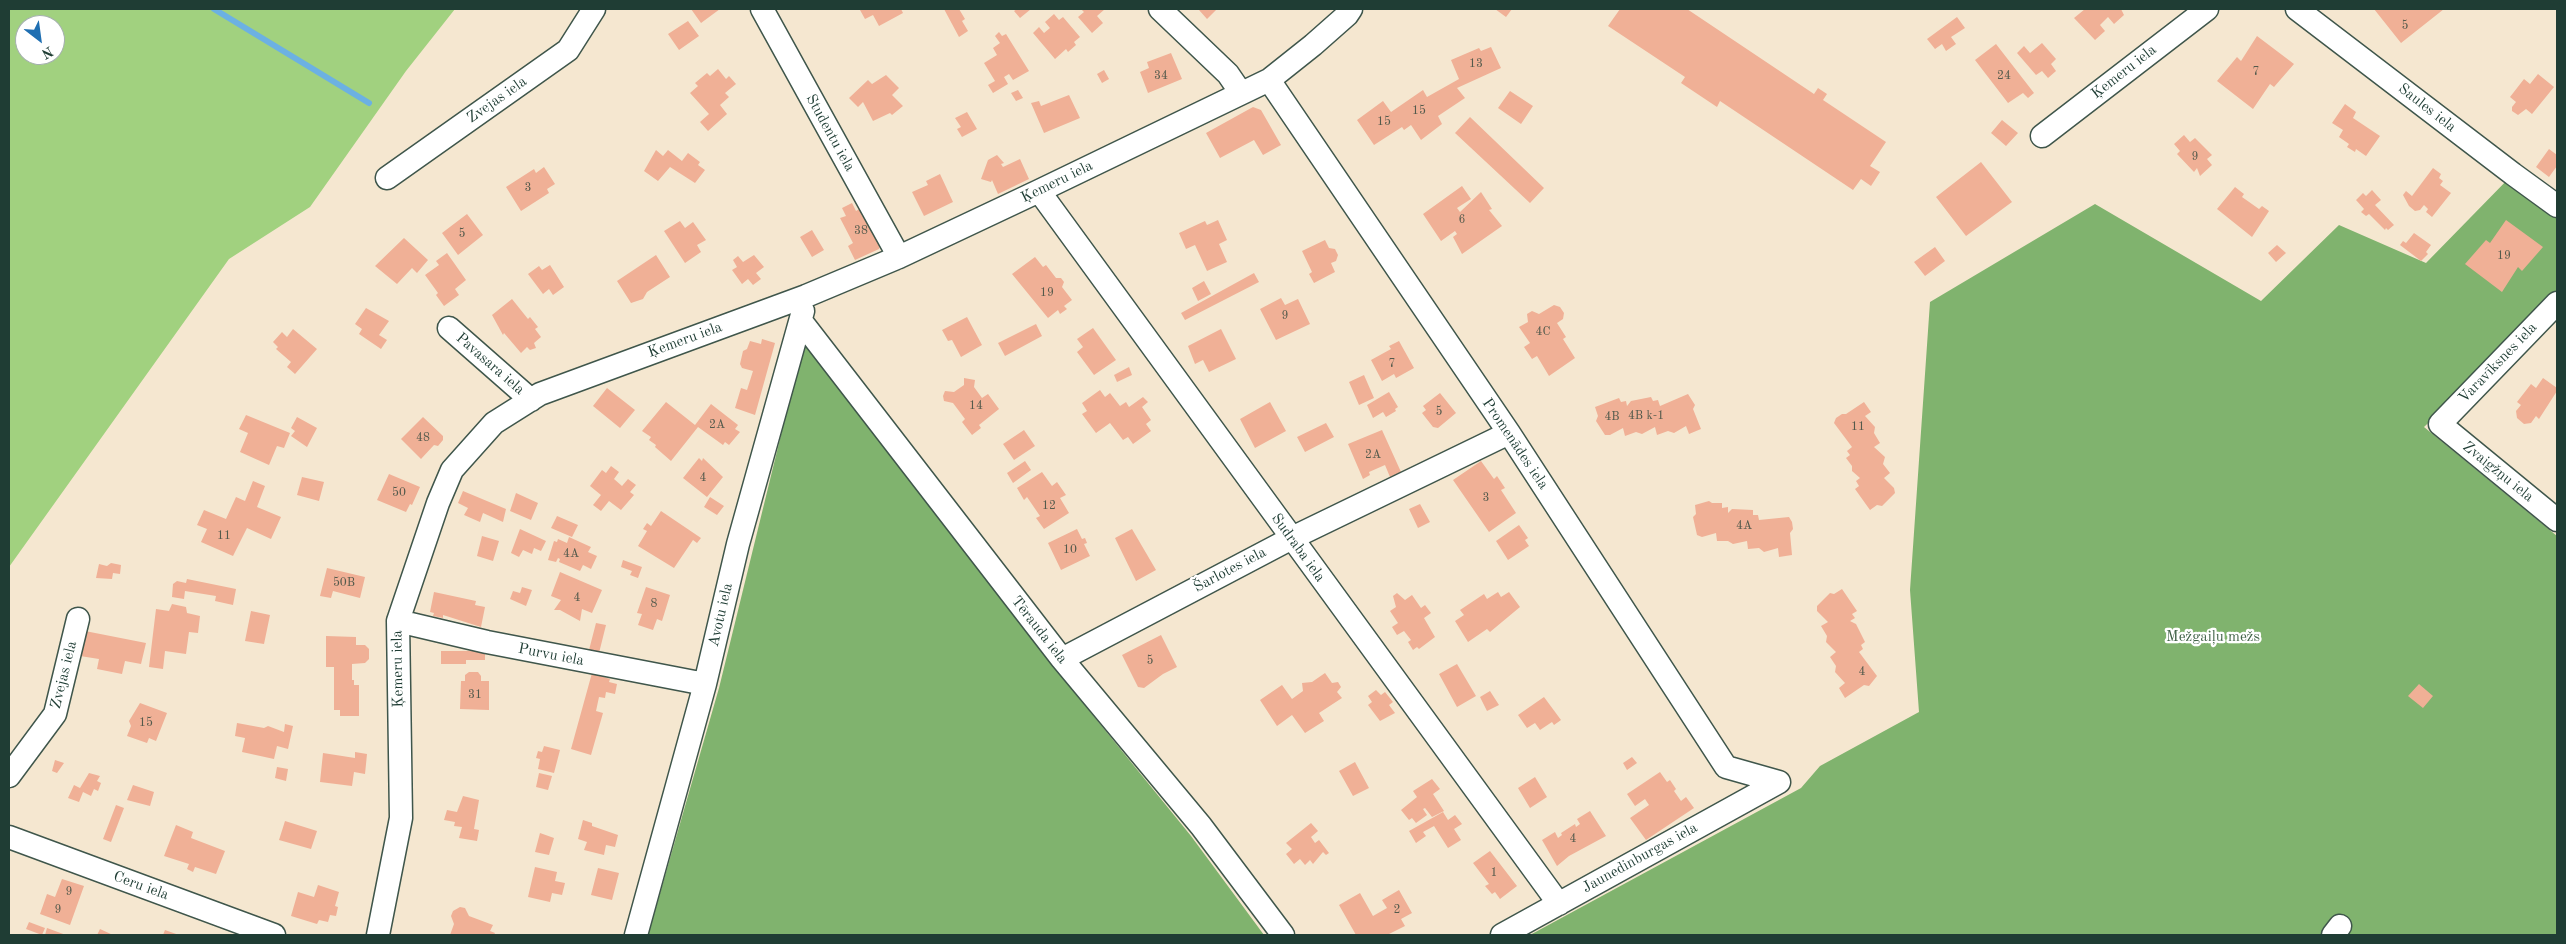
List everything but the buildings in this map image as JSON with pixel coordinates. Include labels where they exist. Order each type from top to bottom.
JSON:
[{"type":"street","name":"Zvejas iela","points":[[386,178],[568,50],[594,9]]},
{"type":"street","name":"Studentu iela","points":[[762,9],[899,257]]},
{"type":"street","points":[[1160,9],[1228,74],[1241,93]]},
{"type":"street","name":"Ķemeru iela","points":[[378,935],[401,818],[398,621],[438,503],[452,470],[494,423],[540,394],[806,296],[899,257],[1039,192],[1269,80],[1314,45],[1347,15],[1351,9]]},
{"type":"street","name":"Ķemeru iela","points":[[2042,136],[2206,9]]},
{"type":"street","name":"Saules iela","points":[[2297,9],[2512,174],[2557,206]]},
{"type":"street","name":"Promenādes iela","points":[[1269,80],[1509,433],[1726,767],[1779,782]]},
{"type":"street","name":"Sudraba iela","points":[[1039,192],[1559,904]]},
{"type":"street","name":"Avotu iela","points":[[636,935],[705,684],[738,544],[801,321],[806,296]]},
{"type":"street","name":"Varavīksnes iela","points":[[2440,424],[2557,303]]},
{"type":"street","name":"Tērauda iela","points":[[801,321],[1062,659],[1201,826],[1283,935]]},
{"type":"street","name":"Pavasara iela","points":[[449,328],[531,400]]},
{"type":"street","name":"Zvaigžņu iela","points":[[2440,424],[2557,520]]},
{"type":"street","name":"Šarlotes iela","points":[[1062,659],[1292,538],[1509,433]]},
{"type":"street","name":"Zvejas iela","points":[[9,776],[55,714],[78,619]]},
{"type":"street","name":"Purvu iela","points":[[398,621],[487,642],[705,684]]},
{"type":"street","name":"Jaunedinburgas iela","points":[[1502,935],[1779,782]]},
{"type":"street","name":"Ceru iela","points":[[9,837],[274,935]]},
{"type":"green space","points":[[9,9],[455,9],[406,71],[310,207],[229,259],[9,567]]},
{"type":"green space","name":"Mežgaiļu mežs","points":[[2513,174],[2557,206],[2557,299],[2424,427],[2557,536],[2557,935],[1530,935],[1801,788],[1820,766],[1919,712],[1910,590],[1930,302],[2095,204],[2261,301],[2339,225],[2426,263]]},
{"type":"green space","points":[[804,341],[1057,671],[1191,836],[1264,935],[648,935],[719,688]]},
{"type":"waterway","points":[[214,9],[369,103]]}]
